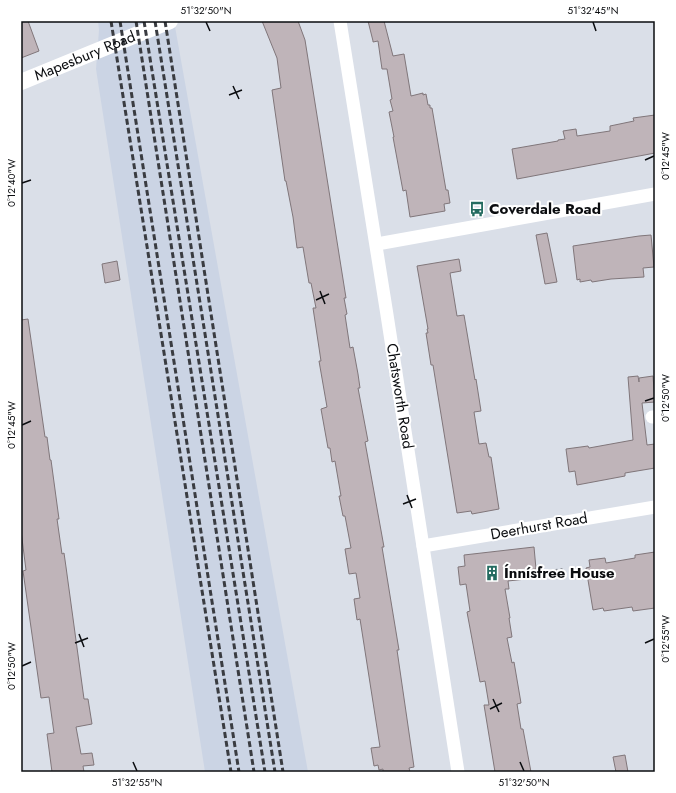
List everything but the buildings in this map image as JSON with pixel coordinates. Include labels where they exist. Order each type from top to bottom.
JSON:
[{"type":"street","name":"Mapesbury Road","points":[[21,82],[170,21]]},
{"type":"street","name":"Chatsworth Road","points":[[340,21],[377,244],[384,302],[458,772]]},
{"type":"street","points":[[377,244],[655,194]]},
{"type":"street","name":"Deerhurst Road","points":[[423,546],[655,507]]},
{"type":"path","points":[[526,575],[564,570]]},
{"type":"shaded area","points":[[98,21],[174,21],[308,772],[205,772],[96,69],[99,30]]},
{"type":"railway","points":[[111,21],[231,772]]},
{"type":"railway","points":[[120,21],[239,772]]},
{"type":"railway","points":[[136,21],[254,772]]},
{"type":"railway","points":[[144,21],[265,772]]},
{"type":"railway","points":[[155,21],[275,772]]},
{"type":"railway","points":[[165,21],[283,772]]},
{"type":"place","name":"Coverdale Road","points":[[477,209]]},
{"type":"place","name":"Ínnísfree House","points":[[492,573]]}]
